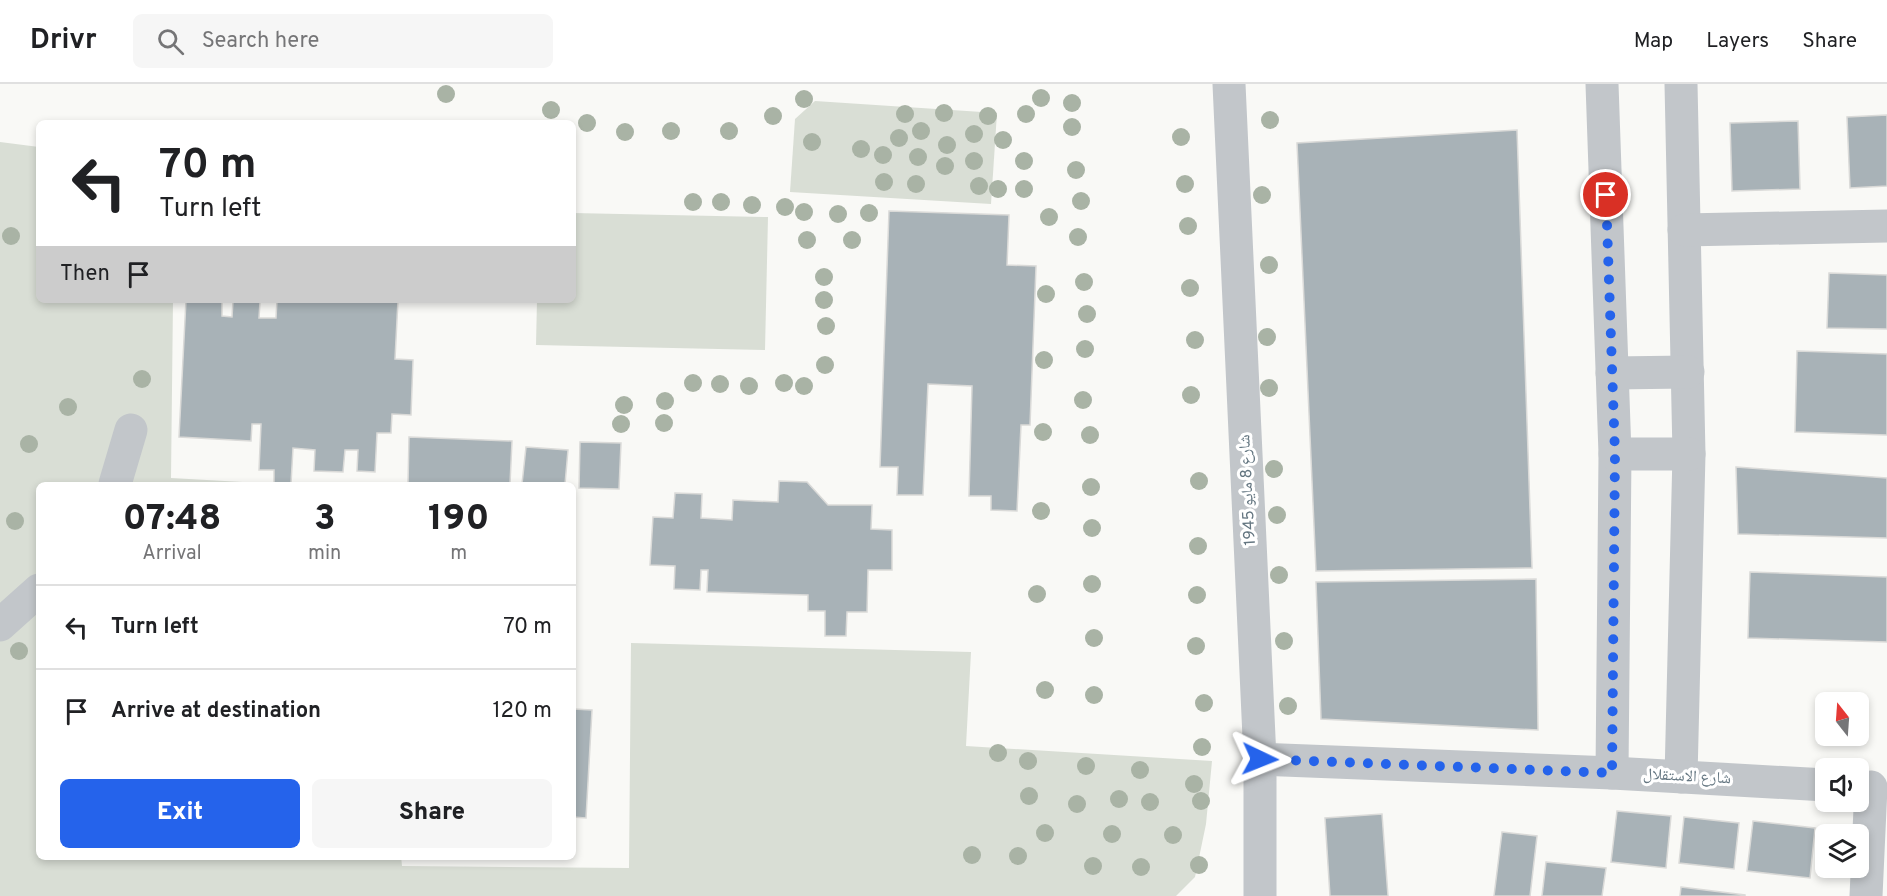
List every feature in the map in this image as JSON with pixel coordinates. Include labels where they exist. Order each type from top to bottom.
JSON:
[{"type":"street","name":"شارع 8 مايو 1945","points":[[1229,84],[1260,759],[1260,896]]},
{"type":"street","points":[[1602,84],[1615,454],[1612,773]]},
{"type":"street","points":[[1681,84],[1689,454],[1681,777]]},
{"type":"street","points":[[1684,230],[1887,226]]},
{"type":"street","points":[[1612,373],[1688,372]]},
{"type":"street","points":[[116,482],[131,430]]},
{"type":"street","points":[[1615,454],[1689,454]]},
{"type":"street","points":[[0,625],[36,593]]},
{"type":"street","name":"شارع الاستقلال","points":[[1260,759],[1612,773],[1815,784]]},
{"type":"street","points":[[1866,896],[1872,787]]},
{"type":"shaded area","points":[[815,101],[997,113],[991,204],[790,192],[795,119]]},
{"type":"shaded area","points":[[0,142],[36,147],[36,303],[173,303],[171,478],[244,482],[36,482],[36,860],[401,860],[402,866],[629,868],[631,643],[971,652],[966,746],[1212,761],[1206,824],[1195,877],[1176,896],[0,896]]},
{"type":"shaded area","points":[[576,213],[768,217],[765,350],[536,345],[537,303],[576,303]]},
{"type":"building","points":[[1887,115],[1887,186],[1850,188],[1847,117]]},
{"type":"building","points":[[1798,121],[1800,189],[1732,191],[1730,123]]},
{"type":"building","points":[[1517,130],[1532,568],[1316,571],[1297,143]]},
{"type":"building","points":[[889,211],[1009,215],[1007,265],[1036,266],[1030,425],[1021,425],[1017,511],[991,510],[991,496],[969,496],[972,386],[928,384],[923,495],[897,495],[898,467],[880,467]]},
{"type":"building","points":[[1829,273],[1887,275],[1887,329],[1827,328]]},
{"type":"building","points":[[186,303],[222,303],[222,316],[232,317],[233,303],[260,303],[259,318],[276,318],[277,303],[398,303],[395,359],[413,360],[411,415],[392,414],[391,433],[377,433],[375,472],[357,471],[358,450],[345,450],[343,472],[314,471],[315,450],[293,448],[291,482],[274,482],[274,470],[259,470],[261,424],[252,424],[251,441],[179,437]]},
{"type":"building","points":[[1797,351],[1887,354],[1887,435],[1795,432]]},
{"type":"building","points":[[409,437],[512,441],[510,482],[408,482]]},
{"type":"building","points":[[580,442],[621,443],[619,489],[579,488]]},
{"type":"building","points":[[526,447],[568,450],[565,482],[522,482]]},
{"type":"building","points":[[1736,467],[1887,478],[1887,538],[1738,534]]},
{"type":"building","points":[[779,481],[807,482],[828,505],[872,505],[871,529],[892,530],[892,570],[868,570],[867,612],[847,612],[846,636],[825,636],[825,611],[808,611],[808,595],[707,592],[708,570],[701,570],[700,590],[674,589],[675,566],[650,565],[653,517],[673,518],[675,493],[702,494],[701,518],[732,520],[733,500],[778,502]]},
{"type":"building","points":[[1750,572],[1887,577],[1887,642],[1748,638]]},
{"type":"building","points":[[1536,579],[1538,730],[1321,719],[1316,582]]},
{"type":"building","points":[[576,709],[592,710],[586,818],[576,817]]},
{"type":"building","points":[[1617,811],[1671,816],[1666,868],[1611,862]]},
{"type":"building","points":[[1382,814],[1388,896],[1330,896],[1325,818]]},
{"type":"building","points":[[1684,817],[1739,823],[1734,869],[1679,863]]},
{"type":"building","points":[[1753,821],[1815,828],[1810,878],[1747,871]]},
{"type":"building","points":[[1502,832],[1537,836],[1530,896],[1494,896]]},
{"type":"building","points":[[1546,862],[1606,868],[1602,896],[1542,896]]},
{"type":"building","points":[[1681,887],[1745,895],[1745,896],[1680,896]]},
{"type":"route","points":[[1260,759],[1612,773],[1615,454],[1606,195]]}]
